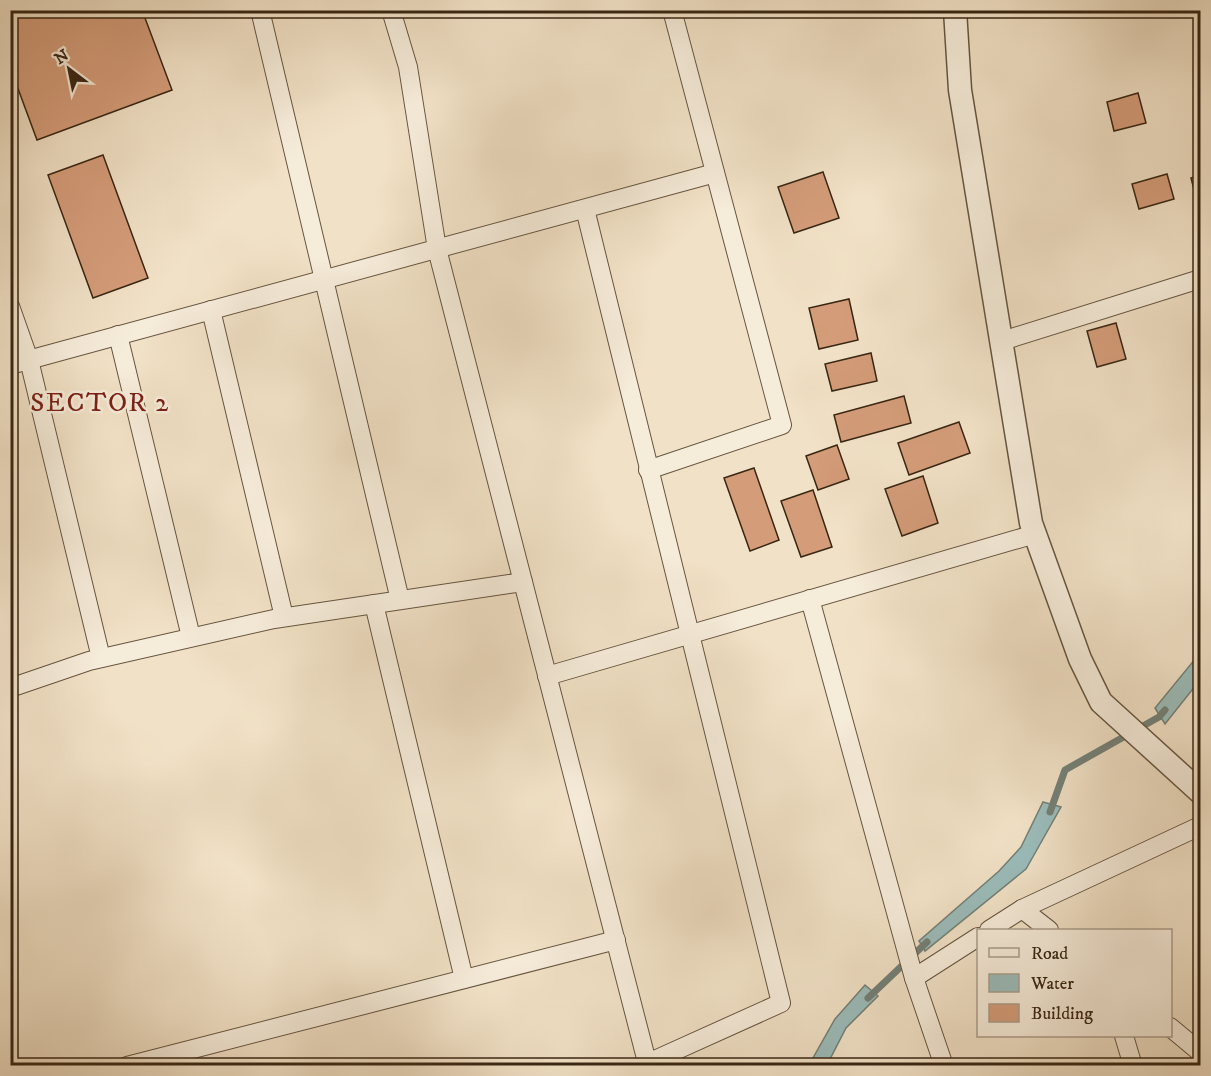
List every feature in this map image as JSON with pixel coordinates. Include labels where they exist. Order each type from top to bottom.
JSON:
[{"type":"street","points":[[260,10],[400,600]]},
{"type":"street","points":[[391,10],[408,67],[437,249],[648,1064],[781,1003],[585,209]]},
{"type":"street","points":[[648,470],[782,426],[672,10]]},
{"type":"street","points":[[955,10],[960,90],[1031,523],[1080,658],[1101,702],[1200,792]]},
{"type":"street","points":[[10,365],[716,173]]},
{"type":"street","points":[[1002,341],[1200,279]]},
{"type":"street","points":[[10,306],[29,360],[101,658]]},
{"type":"street","points":[[211,310],[284,617]]},
{"type":"street","points":[[118,336],[191,638]]},
{"type":"street","points":[[547,676],[1035,534]]},
{"type":"street","points":[[10,688],[101,658],[284,617],[523,582]]},
{"type":"street","points":[[810,600],[914,978],[944,1065]]},
{"type":"street","points":[[374,604],[464,979]]},
{"type":"street","points":[[991,929],[1022,909],[1200,826]]},
{"type":"street","points":[[1022,909],[1048,929]]},
{"type":"street","points":[[914,978],[977,938]]},
{"type":"street","points":[[127,1065],[615,940]]},
{"type":"street","points":[[1172,1030],[1200,1052]]},
{"type":"street","points":[[1125,1037],[1133,1065]]},
{"type":"water","points":[[1200,653],[1200,680],[1165,724],[1155,708]]},
{"type":"water","points":[[1043,802],[1061,807],[1026,869],[925,951],[919,941],[999,871],[1021,847]]},
{"type":"water","points":[[865,985],[878,996],[846,1028],[827,1065],[809,1065],[835,1019]]},
{"type":"building","points":[[10,10],[142,10],[172,90],[37,140],[10,67]]},
{"type":"building","points":[[1138,93],[1146,123],[1114,131],[1107,102]]},
{"type":"building","points":[[103,155],[148,278],[93,298],[48,175]]},
{"type":"building","points":[[823,172],[839,218],[794,233],[778,187]]},
{"type":"building","points":[[1167,174],[1174,199],[1139,209],[1132,184]]},
{"type":"building","points":[[1200,175],[1200,204],[1198,205],[1191,178]]},
{"type":"building","points":[[849,299],[858,340],[819,349],[809,308]]},
{"type":"building","points":[[1116,323],[1126,359],[1097,367],[1087,331]]},
{"type":"building","points":[[871,353],[877,381],[832,391],[825,364]]},
{"type":"building","points":[[904,396],[911,423],[841,442],[834,415]]},
{"type":"building","points":[[959,422],[970,453],[909,475],[898,443]]},
{"type":"building","points":[[837,445],[849,479],[818,490],[806,456]]},
{"type":"building","points":[[754,468],[779,540],[750,551],[724,478]]},
{"type":"building","points":[[923,476],[938,523],[902,536],[885,489]]},
{"type":"building","points":[[813,490],[832,547],[801,557],[781,501]]},
{"type":"waterway","points":[[1050,812],[1065,770],[1159,717],[1165,710]]},
{"type":"waterway","points":[[868,998],[927,942]]},
{"type":"district","name":"SECTOR 2","points":[[100,403]]}]
